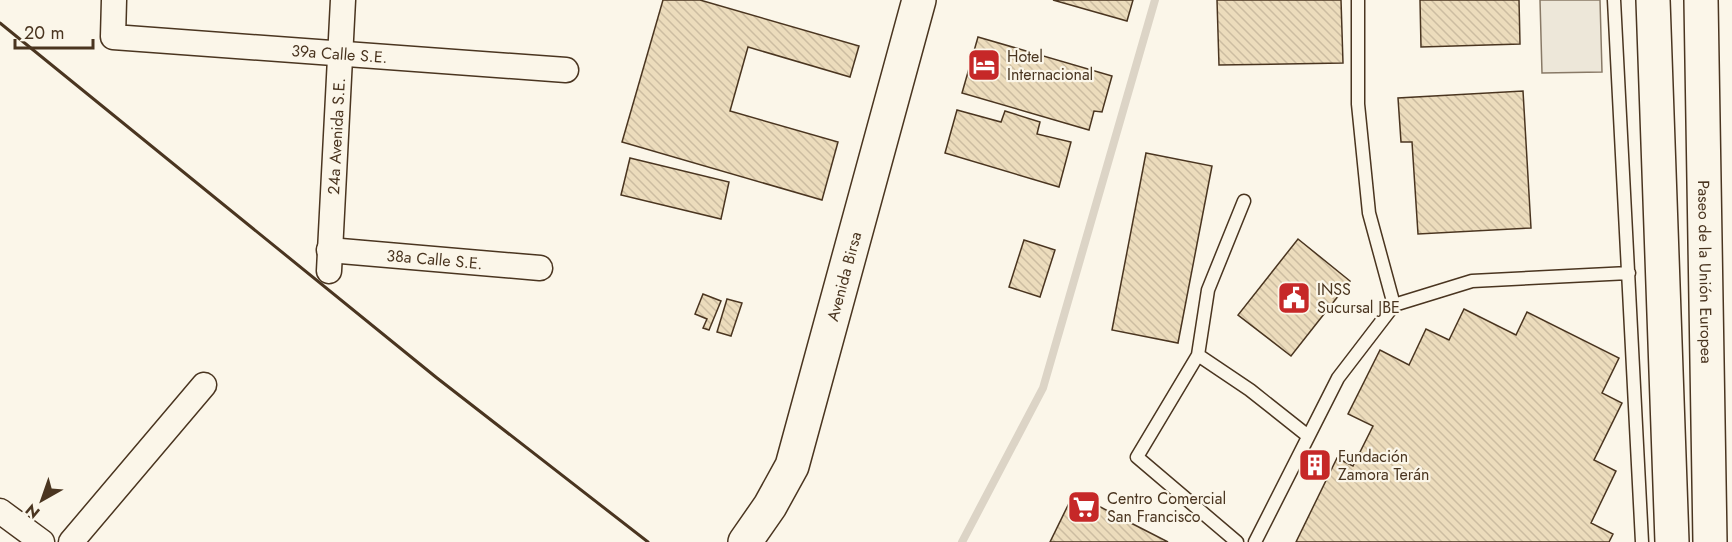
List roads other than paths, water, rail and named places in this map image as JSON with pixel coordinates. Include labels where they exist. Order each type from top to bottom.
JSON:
[{"type":"main road","name":"Avenida Birsa","points":[[745,542],[770,506],[792,466],[919,0]]},
{"type":"main road","points":[[1653,0],[1672,542]]},
{"type":"main road","name":"Paseo de la Unión Europea","points":[[1701,0],[1710,542]]},
{"type":"street","name":"39a Calle S.E.","points":[[114,0],[113,37],[566,70]]},
{"type":"street","name":"24a Avenida S.E.","points":[[329,261],[343,0]]},
{"type":"street","name":"38a Calle S.E.","points":[[329,261],[540,268]]},
{"type":"street","points":[[71,542],[204,385]]},
{"type":"street","points":[[0,511],[42,542]]},
{"type":"lane","points":[[1358,0],[1358,104],[1369,213],[1394,305]]},
{"type":"lane","points":[[1614,0],[1642,542]]},
{"type":"lane","points":[[1237,542],[1137,457],[1198,355],[1208,291],[1244,201]]},
{"type":"lane","points":[[1255,542],[1338,378],[1394,305],[1472,280],[1629,273]]},
{"type":"lane","points":[[1198,355],[1250,390],[1308,436]]},
{"type":"waterway","points":[[962,542],[1043,388],[1155,0]]},
{"type":"place","name":"Hotel Internacional","points":[[984,65]]},
{"type":"place","name":"INSS Sucursal JBE","points":[[1294,298]]},
{"type":"place","name":"Fundación Zamora Terán","points":[[1315,465]]},
{"type":"place","name":"Centro Comercial San Francisco","points":[[1084,507]]}]
